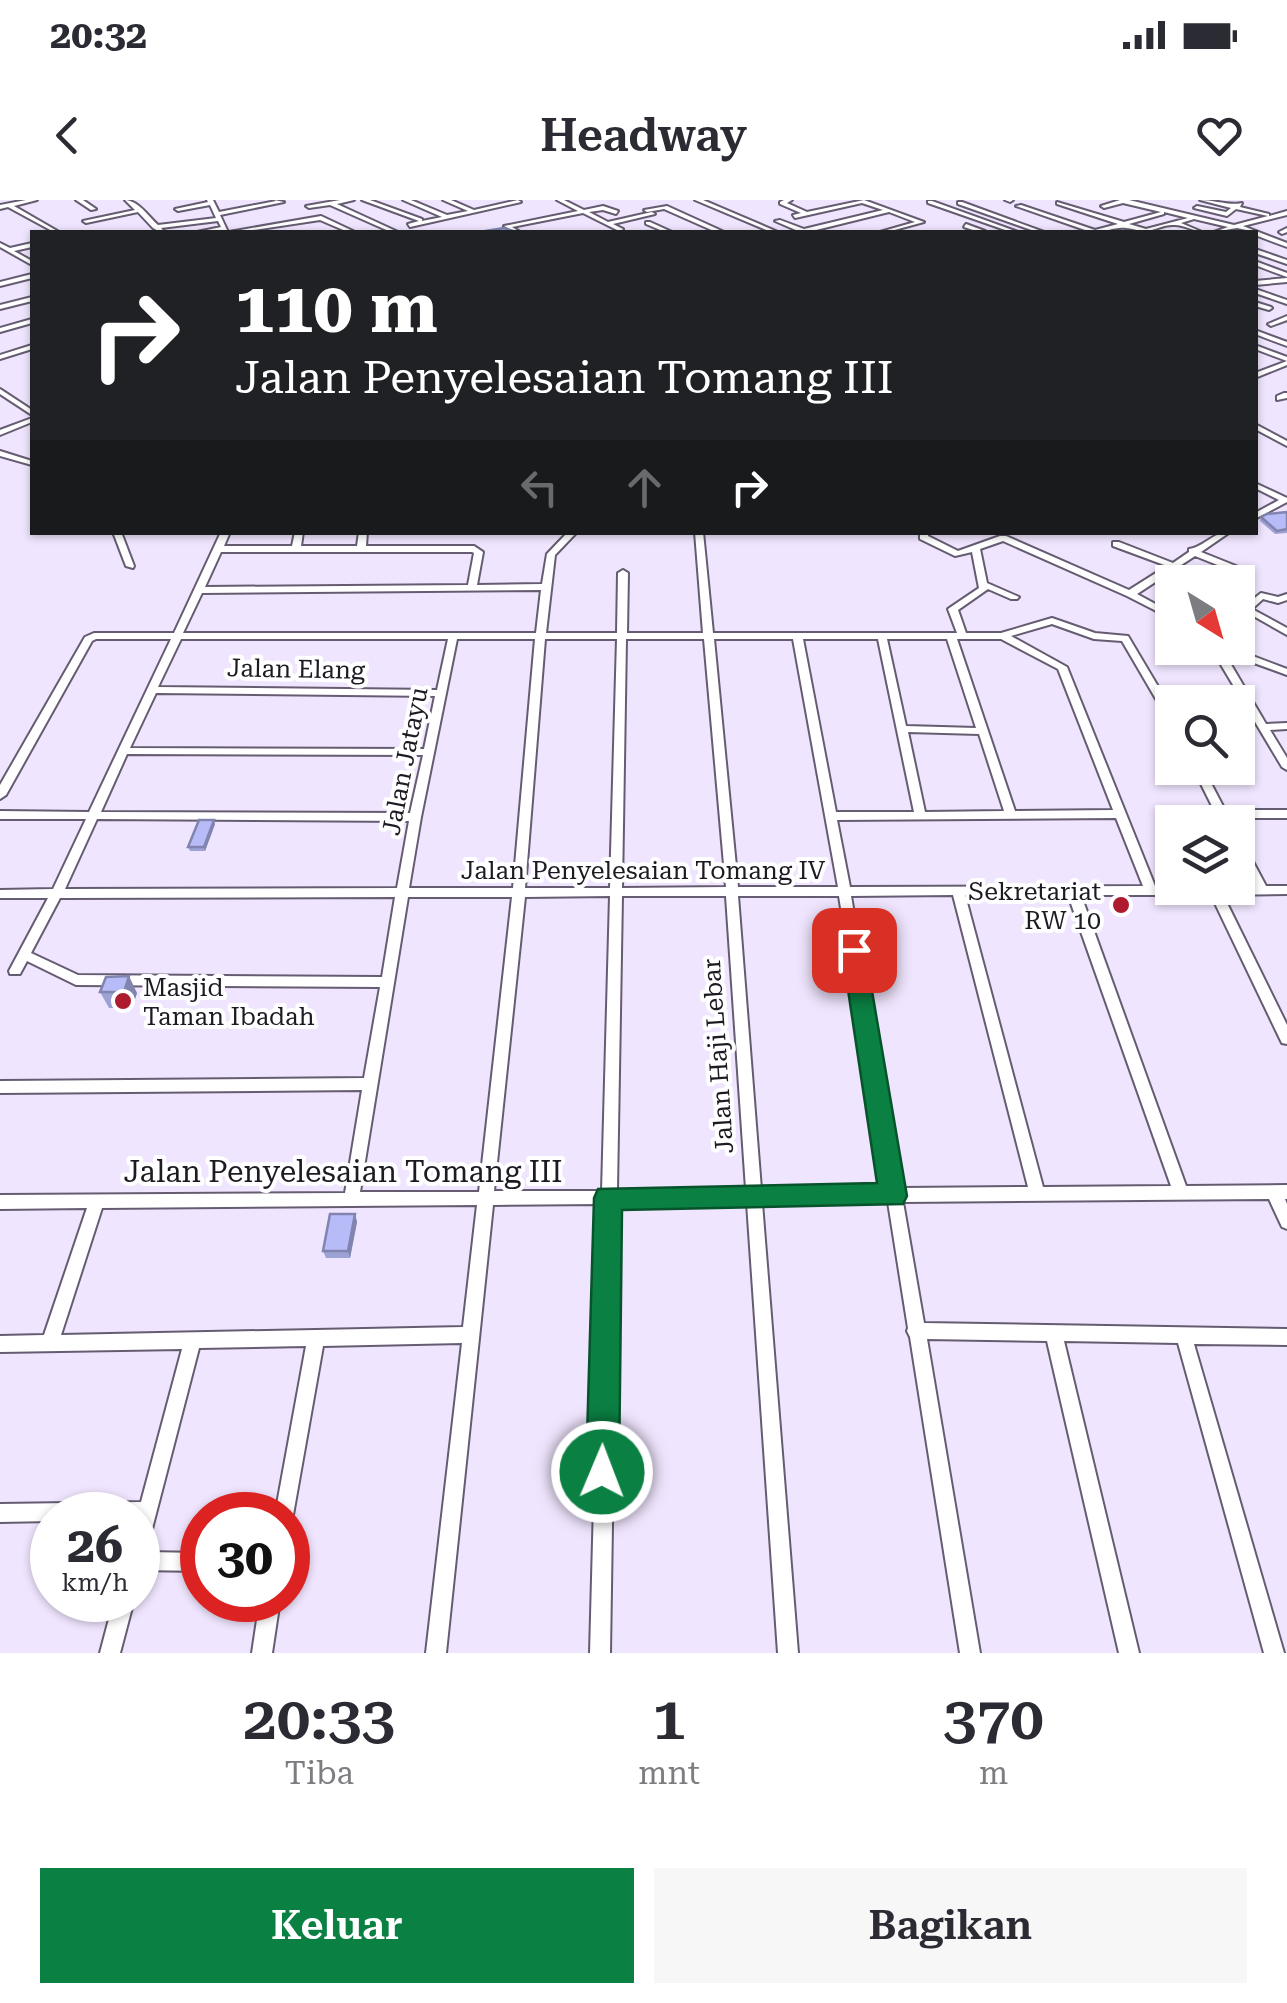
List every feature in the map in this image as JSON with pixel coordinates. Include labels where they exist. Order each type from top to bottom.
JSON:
[{"type":"street","points":[[0,207],[34,200]]},
{"type":"street","points":[[79,200],[93,208]]},
{"type":"street","points":[[130,200],[160,230]]},
{"type":"street","points":[[155,226],[280,202],[277,200]]},
{"type":"street","points":[[349,200],[308,206],[321,218],[349,230]]},
{"type":"street","points":[[365,200],[434,230]]},
{"type":"street","points":[[406,200],[445,216]]},
{"type":"street","points":[[446,200],[471,210]]},
{"type":"street","points":[[560,200],[588,210],[621,230]]},
{"type":"street","points":[[698,200],[770,230]]},
{"type":"street","points":[[789,200],[782,203],[806,213]]},
{"type":"street","points":[[794,216],[857,200],[920,222],[890,230]]},
{"type":"street","points":[[812,230],[906,208],[885,200]]},
{"type":"street","points":[[916,200],[932,201],[1009,230]]},
{"type":"street","points":[[1054,226],[1096,215],[1124,200],[1242,230]]},
{"type":"street","points":[[1203,200],[1287,215]]},
{"type":"street","points":[[1197,208],[1228,214],[1244,201]]},
{"type":"street","points":[[178,209],[211,202],[227,230]]},
{"type":"street","points":[[417,222],[518,202]]},
{"type":"street","points":[[331,203],[391,230]]},
{"type":"street","points":[[938,212],[960,203],[974,205],[1036,230]]},
{"type":"street","points":[[1059,203],[1139,230]]},
{"type":"street","points":[[9,205],[53,230]]},
{"type":"street","points":[[266,206],[276,214]]},
{"type":"street","points":[[435,212],[459,206]]},
{"type":"street","points":[[1023,206],[1088,230]]},
{"type":"street","points":[[514,230],[507,226],[588,210],[606,208],[616,212]]},
{"type":"street","points":[[609,223],[665,208],[715,230]]},
{"type":"street","points":[[86,221],[140,210]]},
{"type":"street","points":[[1101,230],[1164,212]]},
{"type":"street","points":[[1224,230],[1272,215]]},
{"type":"street","points":[[237,230],[321,218]]},
{"type":"street","points":[[552,218],[563,222]]},
{"type":"street","points":[[1152,230],[1193,218]]},
{"type":"street","points":[[778,221],[798,230]]},
{"type":"street","points":[[648,223],[664,230]]},
{"type":"street","points":[[1175,223],[1191,230]]},
{"type":"street","points":[[284,225],[288,230]]},
{"type":"street","points":[[370,229],[384,226]]},
{"type":"street","points":[[966,226],[977,230]]},
{"type":"street","points":[[1258,238],[1287,246]]},
{"type":"street","points":[[0,245],[30,262]]},
{"type":"street","points":[[10,250],[30,245]]},
{"type":"street","points":[[1259,252],[1287,246]]},
{"type":"street","points":[[1259,252],[1287,262]]},
{"type":"street","points":[[1258,265],[1287,280]]},
{"type":"street","points":[[0,284],[30,276]]},
{"type":"street","points":[[1258,284],[1287,280]]},
{"type":"street","points":[[1258,285],[1287,302]]},
{"type":"street","points":[[0,307],[30,299]]},
{"type":"street","points":[[1258,305],[1269,308]]},
{"type":"street","points":[[1271,324],[1287,318]]},
{"type":"street","points":[[0,330],[30,322]]},
{"type":"street","points":[[1258,333],[1287,344]]},
{"type":"street","points":[[1258,348],[1287,361]]},
{"type":"street","points":[[0,357],[30,349]]},
{"type":"street","points":[[1258,375],[1287,361]]},
{"type":"street","points":[[0,392],[30,414]]},
{"type":"street","points":[[0,432],[30,417]]},
{"type":"street","points":[[1258,428],[1287,444]]},
{"type":"street","points":[[0,454],[30,463]]},
{"type":"street","points":[[1258,487],[1285,500],[1279,506]]},
{"type":"street","points":[[118,535],[130,566]]},
{"type":"street","points":[[15,971],[56,895],[225,535]]},
{"type":"street","points":[[296,549],[298,535]]},
{"type":"street","points":[[362,535],[362,548]]},
{"type":"street","points":[[436,1653],[519,893],[540,637],[551,554],[570,535]]},
{"type":"street","name":"Jalan Haji Lebar","points":[[700,535],[732,892],[788,1653]]},
{"type":"street","points":[[922,535],[958,554],[1007,536],[1155,607]]},
{"type":"street","points":[[1116,544],[1171,565],[1221,535]]},
{"type":"street","points":[[975,548],[986,584],[1014,596]]},
{"type":"street","points":[[220,549],[477,550],[472,587]]},
{"type":"street","points":[[1192,551],[1227,565]]},
{"type":"street","points":[[600,1653],[623,574]]},
{"type":"street","points":[[1130,594],[1155,576]]},
{"type":"street","points":[[986,584],[953,609],[956,635],[982,731],[1010,816]]},
{"type":"street","points":[[200,590],[546,587]]},
{"type":"street","points":[[1287,597],[1278,600],[1261,596],[1246,609],[1287,632]]},
{"type":"street","points":[[0,795],[88,639],[1002,636],[1052,621],[1082,633],[1125,638],[1155,689]]},
{"type":"street","points":[[798,635],[845,892],[970,1653]]},
{"type":"street","points":[[882,636],[920,816]]},
{"type":"street","points":[[1002,636],[1062,668],[1152,890]]},
{"type":"street","name":"Jalan Jatayu","points":[[351,1199],[416,817],[453,637]]},
{"type":"street","points":[[1255,660],[1287,672]]},
{"type":"street","points":[[1227,665],[1287,767]]},
{"type":"street","name":"Jalan Elang","points":[[152,690],[441,693]]},
{"type":"street","points":[[1264,726],[1287,726]]},
{"type":"street","points":[[901,729],[982,731]]},
{"type":"street","points":[[123,750],[429,752]]},
{"type":"street","points":[[831,816],[1118,814]]},
{"type":"street","points":[[1255,816],[1287,814]]},
{"type":"street","points":[[0,815],[416,817]]},
{"type":"street","points":[[1255,877],[1262,890]]},
{"type":"street","name":"Jalan Penyelesaian Tomang IV","points":[[0,894],[1152,890]]},
{"type":"street","name":"Jalan Penyelesaian Tomang IV","points":[[1255,890],[1287,890]]},
{"type":"street","points":[[958,891],[1037,1194]]},
{"type":"street","points":[[1073,891],[1181,1193]]},
{"type":"street","points":[[1222,905],[1287,1039]]},
{"type":"street","points":[[25,955],[76,980],[387,982]]},
{"type":"street","points":[[0,1087],[370,1084]]},
{"type":"street","points":[[1281,1192],[1287,1222]]},
{"type":"street","name":"Jalan Penyelesaian Tomang III","points":[[0,1202],[1281,1192]]},
{"type":"street","points":[[50,1343],[96,1200]]},
{"type":"street","points":[[915,1331],[1287,1338]]},
{"type":"street","points":[[1054,1334],[1129,1653]]},
{"type":"street","points":[[0,1344],[472,1335]]},
{"type":"street","points":[[1184,1336],[1274,1653]]},
{"type":"street","points":[[288,1492],[316,1339]]},
{"type":"street","points":[[152,1492],[192,1342]]},
{"type":"street","points":[[0,1513],[30,1513]]},
{"type":"street","points":[[110,1653],[118,1622]]},
{"type":"street","points":[[262,1653],[267,1622]]},
{"type":"building","points":[[1287,512],[1287,529],[1277,531],[1261,517],[1267,514]]},
{"type":"building","points":[[199,820],[214,820],[204,847],[188,847]]},
{"type":"building","points":[[129,976],[124,992],[100,992],[106,977]]},
{"type":"building","points":[[330,1214],[355,1214],[348,1251],[323,1251]]},
{"type":"place","name":"Sekretariat RW 10","points":[[1121,905]]},
{"type":"place","name":"Masjid Taman Ibadah","points":[[123,1001]]},
{"type":"route","points":[[602,1472],[608,1198],[893,1196],[854,950]]}]
